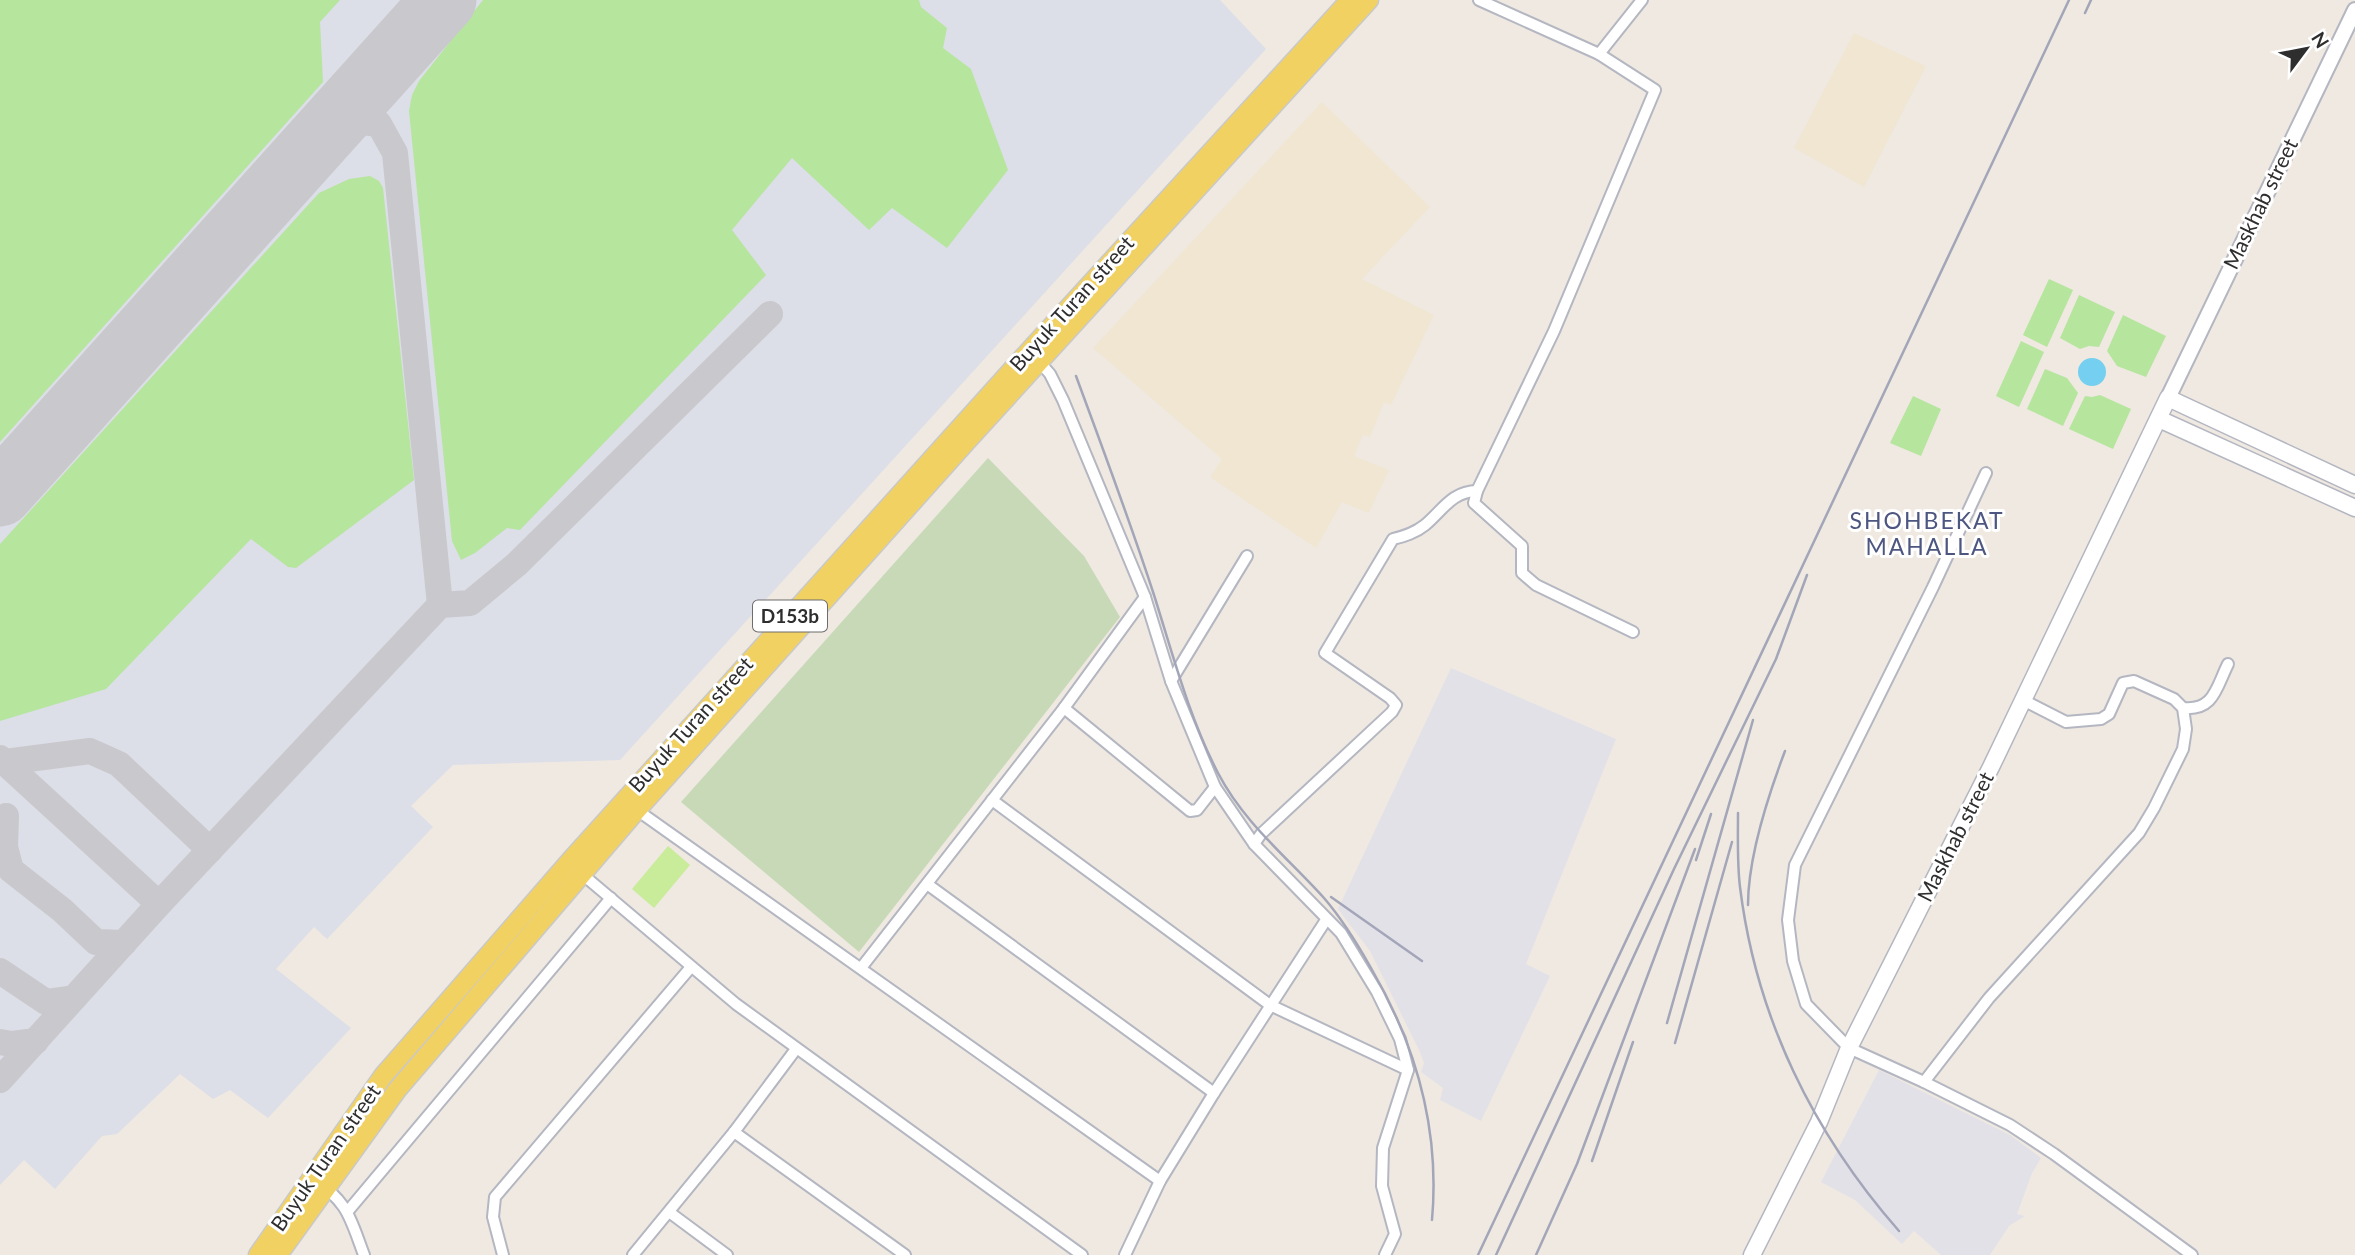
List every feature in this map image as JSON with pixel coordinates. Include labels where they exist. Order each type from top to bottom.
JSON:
[{"type":"main road","name":"Buyuk Turan street","points":[[258,1255],[637,810],[1350,0]]},
{"type":"main road","name":"Buyuk Turan street","points":[[278,1255],[319,1182],[389,1069],[616,808],[1034,356],[1369,0]]},
{"type":"main road","name":"Maskhab street","points":[[1752,1255],[1819,1122],[1849,1048],[2024,700],[2168,398]]},
{"type":"main road","points":[[2168,398],[2355,485]]},
{"type":"main road","points":[[2159,419],[2355,508]]},
{"type":"street","points":[[1479,0],[1599,54],[1655,89],[1554,331],[1476,491],[1474,503],[1522,546],[1522,573],[1536,585],[1633,632]]},
{"type":"street","points":[[1599,54],[1642,0]]},
{"type":"street","name":"Maskhab street","points":[[2168,398],[2355,10]]},
{"type":"street","points":[[1034,356],[1056,383],[1145,597],[1171,681],[1215,787],[1254,844],[1341,933],[1377,992],[1400,1039],[1408,1070],[1383,1148],[1382,1186],[1395,1234],[1385,1255]]},
{"type":"street","points":[[1986,473],[1927,599],[1794,865],[1788,920],[1793,961],[1806,1004],[1849,1048],[2010,1125],[2192,1255]]},
{"type":"street","points":[[1254,844],[1261,834],[1392,712],[1396,705],[1390,698],[1325,653],[1393,539],[1409,535],[1425,524],[1455,496],[1466,491],[1476,491]]},
{"type":"street","points":[[1171,681],[1248,556]]},
{"type":"street","points":[[862,968],[1064,708],[1145,597]]},
{"type":"street","points":[[2183,708],[2197,710],[2206,706],[2228,664]]},
{"type":"street","points":[[1924,1082],[1989,998],[2139,833],[2183,749],[2186,729],[2183,708],[2174,699],[2134,681],[2123,683],[2109,714],[2101,719],[2066,722],[2024,700]]},
{"type":"street","points":[[1064,708],[1190,811],[1197,810],[1215,787]]},
{"type":"street","points":[[992,800],[1270,1005],[1408,1070]]},
{"type":"street","points":[[637,810],[1160,1181]]},
{"type":"street","points":[[582,874],[691,967],[796,1049],[1082,1255]]},
{"type":"street","points":[[927,884],[1214,1093]]},
{"type":"street","points":[[348,1211],[611,898]]},
{"type":"street","points":[[1125,1255],[1160,1181],[1326,920]]},
{"type":"street","points":[[503,1255],[493,1217],[495,1197],[691,967]]},
{"type":"street","points":[[634,1255],[734,1132],[796,1049]]},
{"type":"street","points":[[734,1132],[905,1255]]},
{"type":"street","points":[[319,1182],[339,1198],[348,1211],[364,1255]]},
{"type":"street","points":[[669,1212],[727,1255]]},
{"type":"shaded area","points":[[0,0],[1220,0],[1266,49],[620,760],[453,765],[411,806],[433,827],[327,939],[314,927],[276,969],[351,1028],[268,1118],[230,1090],[213,1099],[180,1074],[117,1134],[102,1136],[55,1189],[24,1160],[0,1185]]},
{"type":"shaded area","points":[[1854,33],[1926,66],[1864,187],[1794,148]]},
{"type":"shaded area","points":[[1322,102],[1430,207],[1362,279],[1434,315],[1391,405],[1384,402],[1370,437],[1363,435],[1354,456],[1389,470],[1369,513],[1342,502],[1316,548],[1210,477],[1222,459],[1093,348]]},
{"type":"shaded area","points":[[1451,668],[1616,739],[1526,964],[1550,976],[1481,1121],[1440,1100],[1443,1088],[1421,1072],[1424,1063],[1420,1052],[1370,951],[1338,909]]},
{"type":"shaded area","points":[[1879,1070],[2010,1135],[2041,1158],[2032,1173],[2017,1214],[2025,1216],[2009,1226],[1990,1255],[1941,1255],[1914,1231],[1902,1244],[1855,1200],[1821,1182]]},
{"type":"green space","points":[[0,0],[340,0],[320,22],[323,82],[0,442]]},
{"type":"green space","points":[[483,0],[919,0],[921,7],[947,28],[943,48],[971,69],[1008,170],[947,248],[892,208],[869,230],[792,158],[732,230],[766,275],[520,530],[507,528],[475,553],[461,560],[452,541],[409,111],[412,95],[419,81]]},
{"type":"green space","points":[[370,176],[379,181],[383,188],[414,480],[296,568],[288,567],[251,539],[106,689],[0,721],[0,544],[319,193],[349,179]]},
{"type":"green space","points":[[2049,279],[2073,290],[2047,347],[2023,335]]},
{"type":"green space","points":[[2079,295],[2115,312],[2099,347],[2080,349],[2060,338]]},
{"type":"green space","points":[[2123,315],[2166,336],[2146,377],[2117,366],[2107,351]]},
{"type":"green space","points":[[2021,341],[2044,352],[2019,407],[1996,396]]},
{"type":"green space","points":[[2045,369],[2067,378],[2078,393],[2063,426],[2027,409]]},
{"type":"green space","points":[[2100,395],[2131,409],[2113,449],[2069,429],[2085,396]]},
{"type":"green space","points":[[1913,396],[1941,409],[1921,456],[1890,443]]},
{"type":"green space","points":[[988,458],[1084,556],[1120,617],[859,952],[681,802]]},
{"type":"green space","points":[[668,846],[690,865],[654,908],[632,889]]},
{"type":"water","points":[[2092,358],[2102,362],[2106,372],[2102,382],[2092,386],[2082,382],[2078,372],[2082,362]]},
{"type":"taxiway","points":[[326,131],[353,121],[379,124],[395,153],[440,605]]},
{"type":"taxiway","points":[[0,1080],[159,904],[440,605],[470,603],[517,564],[770,314]]},
{"type":"taxiway","points":[[5,762],[90,751],[119,764],[210,850]]},
{"type":"taxiway","points":[[0,758],[159,904]]},
{"type":"taxiway","points":[[6,816],[5,847],[11,870],[62,910],[96,942],[124,943]]},
{"type":"taxiway","points":[[0,971],[46,1002],[74,998]]},
{"type":"taxiway","points":[[0,1042],[12,1044],[36,1041]]},
{"type":"runway","points":[[0,494],[444,0]]},
{"type":"railway","points":[[1478,1255],[2069,0]]},
{"type":"railway","points":[[2085,13],[2091,0]]},
{"type":"railway","points":[[1076,376],[1154,595],[1190,708],[1218,773],[1253,824],[1324,898],[1343,923],[1371,968],[1401,1027],[1421,1089],[1428,1121],[1434,1186],[1432,1220]]},
{"type":"railway","points":[[1496,1255],[1674,869],[1776,659],[1807,575]]},
{"type":"railway","points":[[1667,1023],[1753,720]]},
{"type":"railway","points":[[1748,905],[1755,847],[1785,751]]},
{"type":"railway","points":[[1738,813],[1739,878],[1748,935],[1759,982],[1775,1027],[1793,1071],[1815,1113],[1840,1154],[1899,1231]]},
{"type":"railway","points":[[1696,860],[1711,814]]},
{"type":"railway","points":[[1675,1043],[1732,842]]},
{"type":"railway","points":[[1536,1255],[1577,1164],[1695,849]]},
{"type":"railway","points":[[1331,897],[1422,961]]},
{"type":"railway","points":[[1592,1161],[1633,1042]]},
{"type":"district","name":"SHOHBEKAT MAHALLA","points":[[1927,534]]}]
